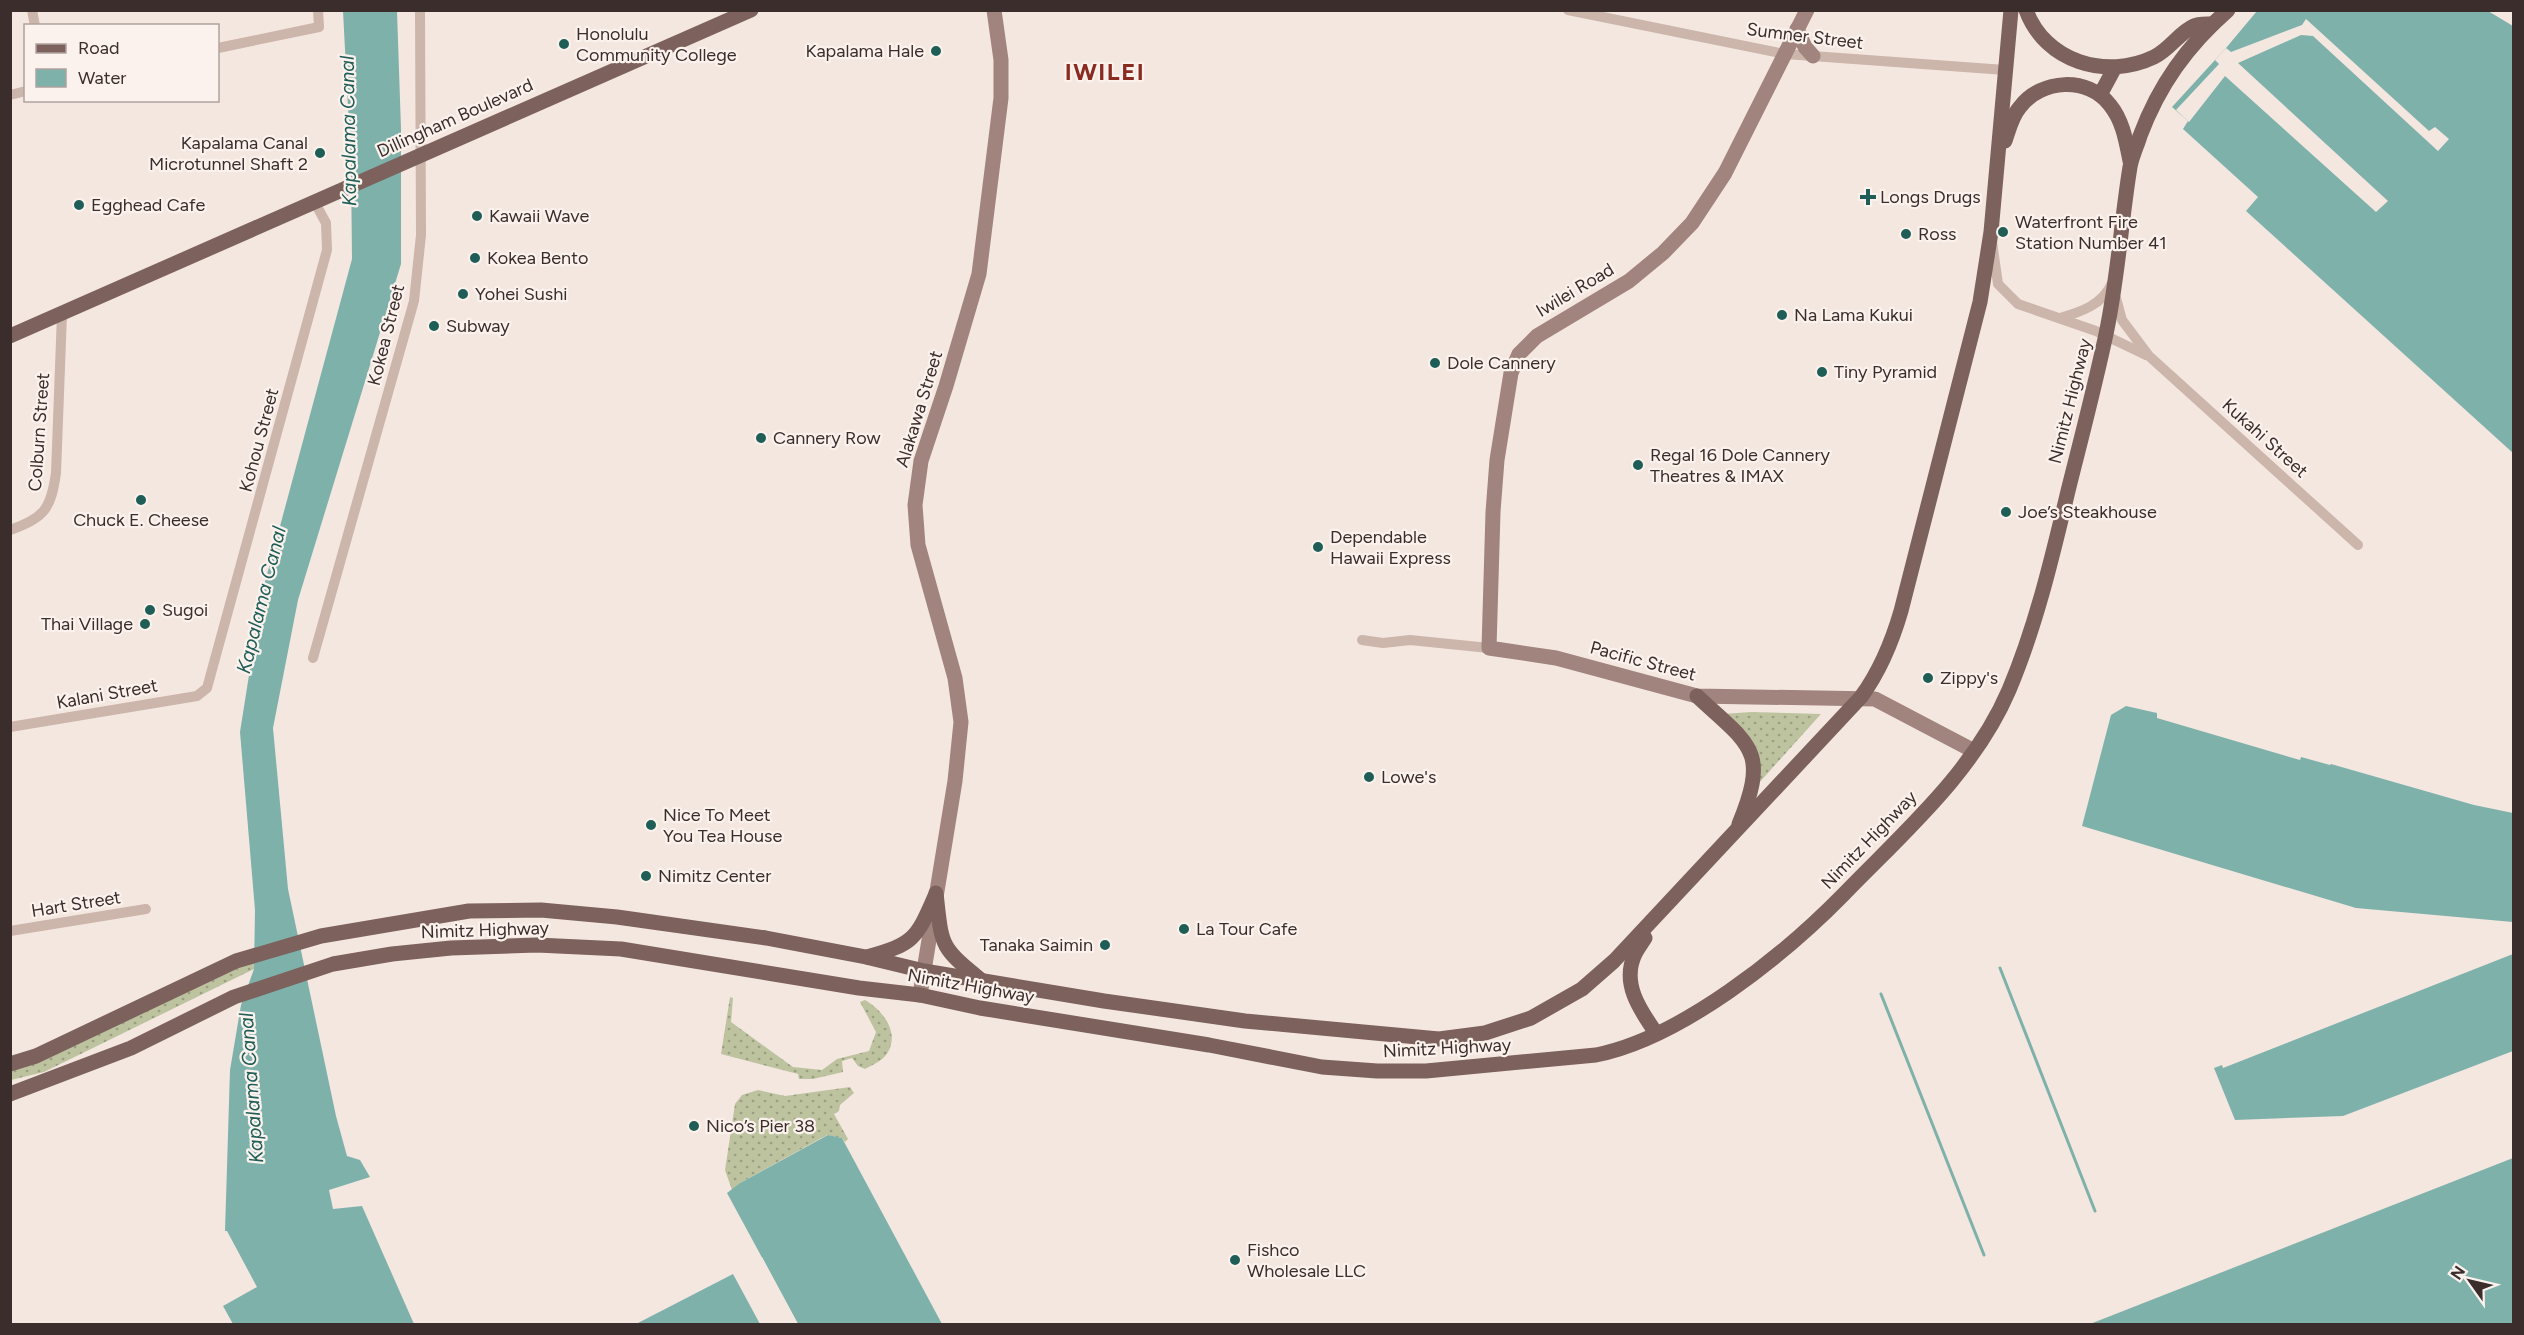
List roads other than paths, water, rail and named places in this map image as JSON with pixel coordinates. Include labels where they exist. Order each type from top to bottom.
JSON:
[{"type":"main road","name":"Dillingham Boulevard","points":[[10,336],[751,10]]},
{"type":"main road","name":"Nimitz Highway","points":[[10,1064],[36,1056],[236,962],[321,936],[448,913],[541,910],[640,920],[766,938],[866,957],[924,971],[1245,1021],[1439,1039],[1485,1033],[1541,1013],[1573,995],[1614,961],[1861,697],[1875,677],[1887,652],[1901,611],[1976,321],[1991,232],[2011,10]]},
{"type":"main road","points":[[2026,10],[2041,37],[2058,52],[2084,64],[2114,69],[2157,56],[2194,26],[2213,24]]},
{"type":"main road","name":"Nimitz Highway","points":[[10,1094],[131,1048],[234,998],[333,964],[392,954],[451,948],[537,945],[621,949],[859,988],[920,995],[980,1008],[1209,1045],[1322,1066],[1377,1071],[1426,1071],[1586,1056],[1610,1052],[1656,1033],[1721,996],[1772,959],[1804,932],[1930,805],[1974,751],[2008,693],[2036,614],[2106,336],[2118,267],[2130,164],[2148,116],[2164,84],[2185,53],[2228,10]]},
{"type":"main road","points":[[2100,95],[2114,69]]},
{"type":"main road","points":[[1998,159],[2012,120],[2020,107],[2032,95],[2049,86],[2069,84],[2100,95],[2109,104],[2125,133],[2130,164]]},
{"type":"main road","points":[[1698,696],[1736,730],[1752,757],[1754,773],[1751,795],[1734,835]]},
{"type":"main road","points":[[866,957],[897,948],[913,938],[921,928],[936,893]]},
{"type":"main road","points":[[936,893],[941,939],[951,955],[981,980]]},
{"type":"main road","points":[[1656,1033],[1639,1008],[1630,980],[1634,955],[1658,914]]},
{"type":"street","points":[[219,48],[319,27],[318,10]]},
{"type":"street","name":"Kokea Street","points":[[313,658],[414,301],[421,235],[420,10]]},
{"type":"street","name":"Alakawa Street","points":[[920,995],[955,781],[961,722],[955,678],[918,545],[915,505],[921,461],[979,274],[1001,98],[1001,60],[994,10]]},
{"type":"street","name":"Iwilei Road","points":[[1489,648],[1494,483],[1514,363],[1524,347],[1537,336],[1629,281],[1679,238],[1704,207],[1725,173],[1807,10]]},
{"type":"street","name":"Sumner Street","points":[[1573,11],[1785,54],[2005,70]]},
{"type":"street","points":[[1797,29],[1805,47],[1813,56]]},
{"type":"street","name":"Kohou Street","points":[[207,688],[327,250],[326,223],[314,201]]},
{"type":"street","name":"Kukahi Street","points":[[1991,232],[1996,275],[2004,292],[2018,304],[2106,336],[2149,356]]},
{"type":"street","points":[[2060,319],[2086,310],[2099,301],[2110,288],[2118,267]]},
{"type":"street","name":"Kukahi Street","points":[[2114,292],[2122,320],[2149,356],[2358,545]]},
{"type":"street","name":"Colburn Street","points":[[10,530],[27,524],[46,511],[54,493],[62,314]]},
{"type":"street","name":"Pacific Street","points":[[1362,640],[1383,643],[1410,640],[1556,658],[1698,696],[1875,699],[1974,751]]},
{"type":"street","name":"Kalani Street","points":[[10,727],[197,696],[207,688]]},
{"type":"street","name":"Hart Street","points":[[10,931],[146,909]]},
{"type":"water","name":"Kapalama Canal","points":[[343,11],[397,11],[401,129],[401,264],[298,600],[273,728],[288,889],[336,1116],[347,1156],[360,1160],[370,1177],[329,1190],[333,1209],[362,1206],[414,1324],[233,1324],[223,1306],[257,1287],[225,1231],[230,1070],[241,1005],[254,969],[255,910],[240,732],[262,593],[352,259],[351,165]]},
{"type":"water","points":[[2257,11],[2488,11],[2513,26],[2513,453],[2246,211],[2258,197],[2183,129],[2188,121],[2172,107]]},
{"type":"water","points":[[2126,706],[2157,713],[2157,718],[2300,760],[2301,757],[2331,764],[2474,805],[2513,813],[2513,922],[2356,908],[2082,826],[2111,715]]},
{"type":"water","points":[[2513,954],[2513,1051],[2343,1116],[2235,1120],[2214,1068],[2222,1065],[2223,1068]]},
{"type":"water","points":[[828,1135],[842,1138],[942,1324],[798,1324],[727,1193],[740,1183]]},
{"type":"water","points":[[2513,1158],[2513,1324],[2090,1324]]},
{"type":"water","points":[[733,1274],[760,1324],[636,1324]]},
{"type":"waterway","points":[[2000,968],[2095,1211]]},
{"type":"waterway","points":[[1881,994],[1984,1255]]},
{"type":"place","name":"Honolulu Community College","points":[[564,44]]},
{"type":"place","name":"Kapalama Hale","points":[[936,51]]},
{"type":"place","name":"Kapalama Canal Microtunnel Shaft 2","points":[[320,153]]},
{"type":"place","name":"Longs Drugs","points":[[1868,197]]},
{"type":"place","name":"Egghead Cafe","points":[[79,205]]},
{"type":"place","name":"Kawaii Wave","points":[[477,216]]},
{"type":"place","name":"Waterfront Fire Station Number 41","points":[[2003,232]]},
{"type":"place","name":"Ross","points":[[1906,234]]},
{"type":"place","name":"Kokea Bento","points":[[475,258]]},
{"type":"place","name":"Yohei Sushi","points":[[463,294]]},
{"type":"place","name":"Na Lama Kukui","points":[[1782,315]]},
{"type":"place","name":"Subway","points":[[434,326]]},
{"type":"place","name":"Dole Cannery","points":[[1435,363]]},
{"type":"place","name":"Tiny Pyramid","points":[[1822,372]]},
{"type":"place","name":"Cannery Row","points":[[761,438]]},
{"type":"place","name":"Regal 16 Dole Cannery Theatres & IMAX","points":[[1638,465]]},
{"type":"place","name":"Chuck E. Cheese","points":[[141,500]]},
{"type":"place","name":"Joe’s Steakhouse","points":[[2006,512]]},
{"type":"place","name":"Dependable Hawaii Express","points":[[1318,547]]},
{"type":"place","name":"Sugoi","points":[[150,610]]},
{"type":"place","name":"Thai Village","points":[[145,624]]},
{"type":"place","name":"Zippy's","points":[[1928,678]]},
{"type":"place","name":"Lowe's","points":[[1369,777]]},
{"type":"place","name":"Nice To Meet You Tea House","points":[[651,825]]},
{"type":"place","name":"Nimitz Center","points":[[646,876]]},
{"type":"place","name":"La Tour Cafe","points":[[1184,929]]},
{"type":"place","name":"Tanaka Saimin","points":[[1105,945]]},
{"type":"place","name":"Nico’s Pier 38","points":[[694,1126]]},
{"type":"place","name":"Fishco Wholesale LLC","points":[[1235,1260]]},
{"type":"district","name":"IWILEI","points":[[1105,72]]}]
